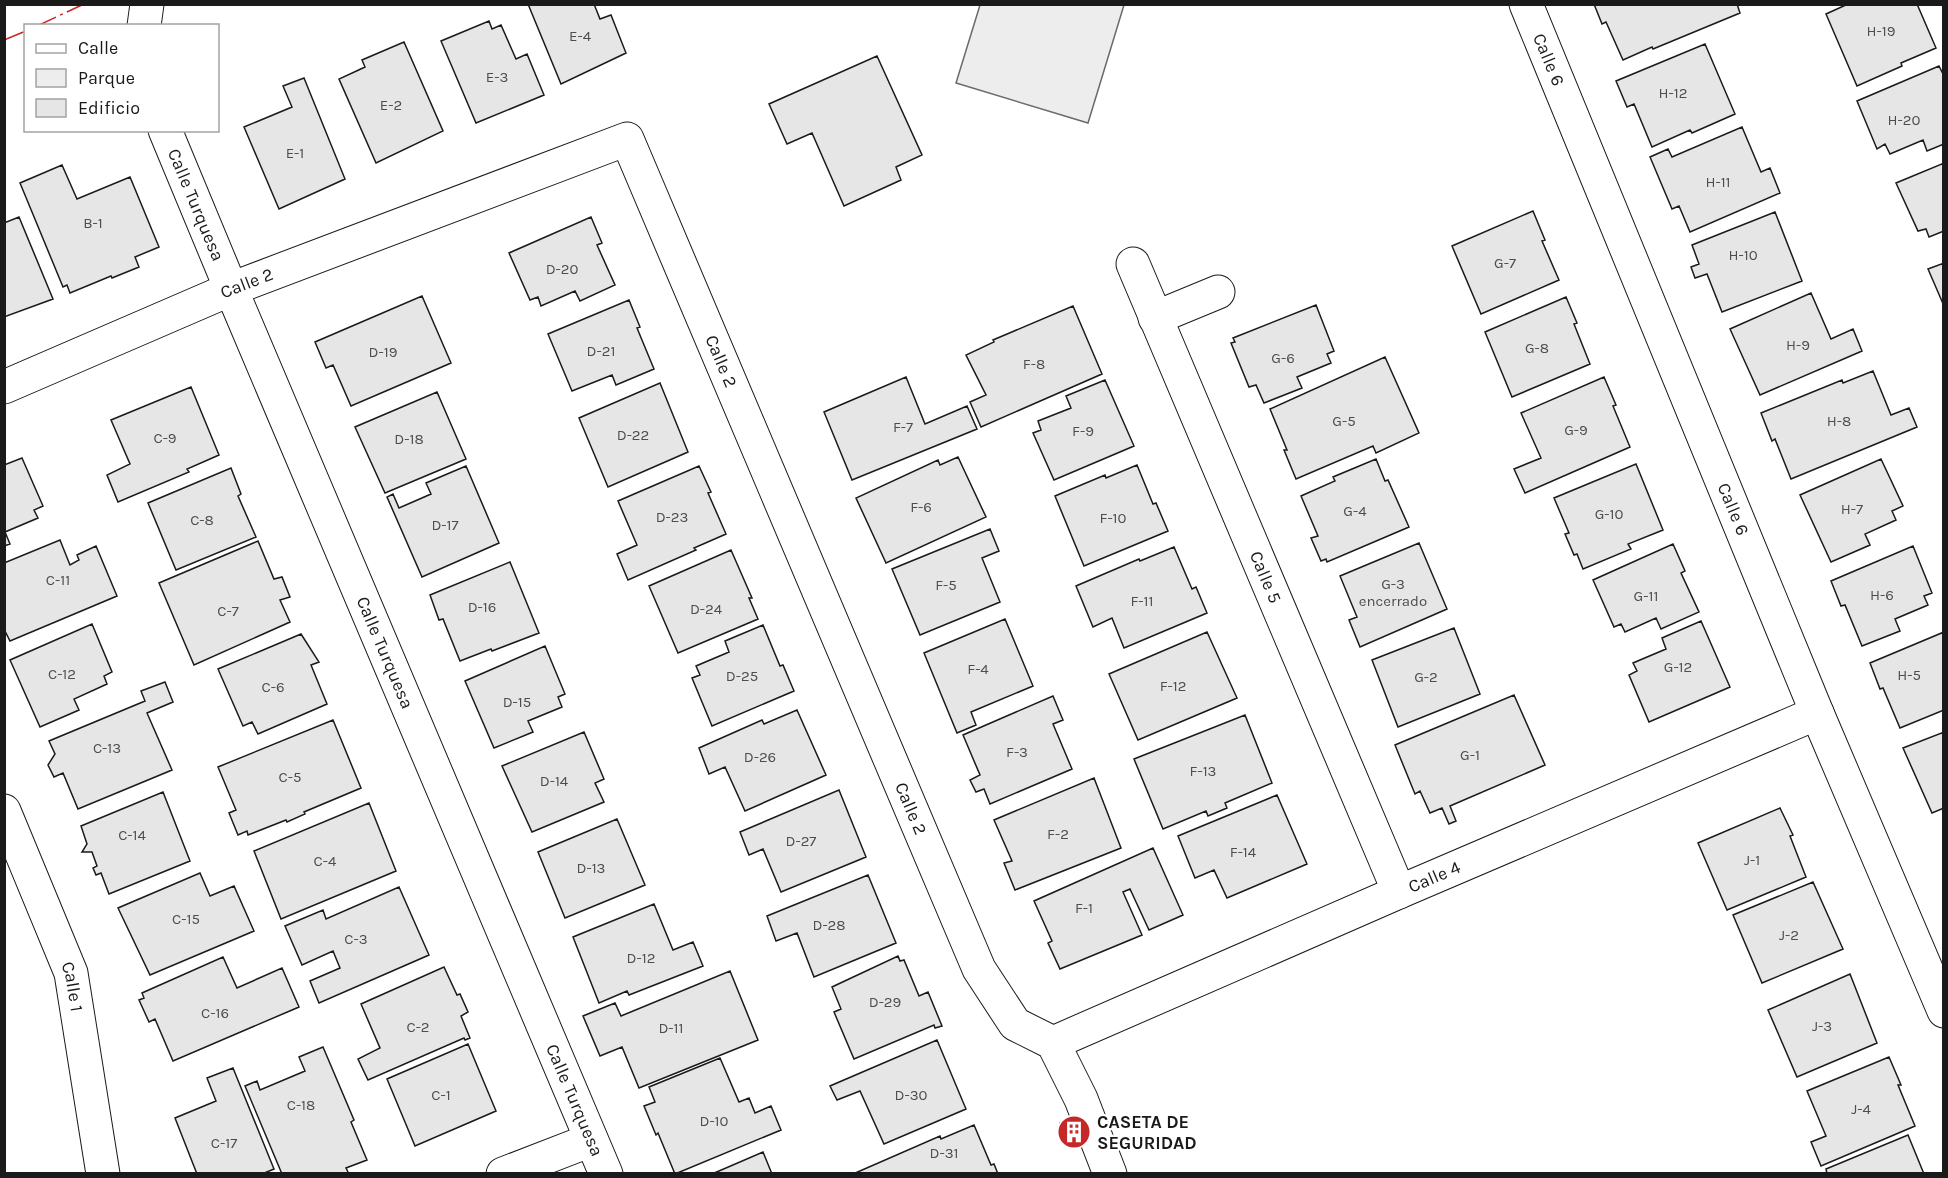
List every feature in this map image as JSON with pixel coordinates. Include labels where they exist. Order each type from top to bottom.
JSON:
[{"type":"street","points":[[144,24],[147,4]]},
{"type":"street","name":"Calle 6","points":[[1526,4],[1817,713],[1944,1011]]},
{"type":"street","name":"Calle Turquesa","points":[[166,132],[606,1173]]},
{"type":"street","name":"Calle 2","points":[[4,387],[231,289],[627,139],[979,969],[1015,1024],[1053,1043]]},
{"type":"street","name":"Calle 5","points":[[1133,264],[1400,892]]},
{"type":"street","points":[[1155,318],[1218,292]]},
{"type":"street","name":"Calle 4","points":[[1053,1043],[1817,713]]},
{"type":"street","name":"Calle 1","points":[[4,811],[72,973],[103,1173]]},
{"type":"street","points":[[1053,1043],[1081,1099],[1110,1173]]},
{"type":"street","points":[[503,1173],[591,1140]]},
{"type":"green space","points":[[980,5],[1124,5],[1088,123],[956,83]]},
{"type":"building","points":[[528,4],[594,4],[600,19],[611,15],[626,53],[561,84]]},
{"type":"building","points":[[1594,4],[1737,4],[1740,13],[1623,60],[1606,22],[1602,24]]},
{"type":"building","points":[[1848,4],[1917,4],[1936,48],[1857,86],[1826,14]]},
{"type":"building","points":[[489,21],[492,29],[501,25],[516,59],[527,54],[544,95],[476,123],[441,41]]},
{"type":"building","points":[[404,42],[443,131],[376,163],[339,79],[365,67],[362,60]]},
{"type":"building","points":[[1705,44],[1735,114],[1652,147],[1634,104],[1627,107],[1616,81]]},
{"type":"building","points":[[877,56],[922,155],[896,167],[901,180],[844,206],[812,133],[787,144],[769,104]]},
{"type":"building","points":[[1939,66],[1944,76],[1944,144],[1927,151],[1923,140],[1890,154],[1885,144],[1877,149],[1857,101]]},
{"type":"building","points":[[304,78],[345,179],[279,209],[244,127],[292,107],[283,86]]},
{"type":"building","points":[[1742,127],[1761,172],[1770,168],[1780,193],[1690,232],[1679,206],[1672,209],[1650,157],[1668,149],[1672,157]]},
{"type":"building","points":[[1944,163],[1944,231],[1929,237],[1926,229],[1918,231],[1896,183]]},
{"type":"building","points":[[62,165],[77,199],[130,177],[159,247],[135,257],[139,267],[70,293],[67,285],[63,287],[20,183]]},
{"type":"building","points":[[1533,211],[1545,240],[1542,241],[1559,280],[1481,314],[1452,246]]},
{"type":"building","points":[[1775,212],[1802,281],[1722,312],[1707,274],[1695,278],[1691,267],[1699,264],[1692,245]]},
{"type":"building","points":[[19,217],[53,299],[4,317],[4,223]]},
{"type":"building","points":[[591,217],[602,243],[597,245],[615,285],[580,301],[575,291],[541,306],[538,297],[530,300],[509,253]]},
{"type":"building","points":[[1944,263],[1944,306],[1928,269]]},
{"type":"building","points":[[1811,293],[1831,339],[1853,329],[1862,351],[1760,395],[1730,329]]},
{"type":"building","points":[[422,296],[451,363],[351,406],[333,365],[326,368],[315,342]]},
{"type":"building","points":[[1566,297],[1590,364],[1512,397],[1485,332]]},
{"type":"building","points":[[629,300],[640,327],[637,328],[654,369],[616,385],[612,375],[572,391],[548,334]]},
{"type":"building","points":[[1316,305],[1334,351],[1327,354],[1331,363],[1297,377],[1302,388],[1264,403],[1256,385],[1249,387],[1231,343],[1235,342],[1233,338]]},
{"type":"building","points":[[1073,306],[1102,374],[981,427],[970,402],[986,395],[966,355],[994,342],[993,340]]},
{"type":"building","points":[[1385,357],[1419,433],[1376,453],[1373,446],[1296,479],[1270,409]]},
{"type":"building","points":[[1873,371],[1891,415],[1909,408],[1917,427],[1791,479],[1775,439],[1772,441],[1761,413],[1842,380],[1843,383]]},
{"type":"building","points":[[906,377],[925,424],[967,406],[977,429],[852,480],[824,412]]},
{"type":"building","points":[[1604,377],[1630,447],[1525,493],[1514,469],[1541,458],[1521,413]]},
{"type":"building","points":[[1105,380],[1134,446],[1054,480],[1033,433],[1041,430],[1038,421],[1071,408],[1066,396]]},
{"type":"building","points":[[660,383],[688,452],[608,487],[579,418]]},
{"type":"building","points":[[191,387],[219,455],[187,469],[189,472],[118,502],[107,475],[130,464],[111,420]]},
{"type":"building","points":[[437,392],[466,459],[385,493],[355,427]]},
{"type":"building","points":[[958,457],[986,517],[886,563],[856,498],[938,460],[940,465]]},
{"type":"building","points":[[22,458],[43,506],[34,510],[38,518],[5,532],[10,544],[4,546],[4,465]]},
{"type":"building","points":[[1376,459],[1409,527],[1327,562],[1326,559],[1321,561],[1311,538],[1318,536],[1301,496],[1335,481],[1333,477]]},
{"type":"building","points":[[1881,459],[1903,506],[1892,511],[1896,520],[1865,534],[1870,545],[1831,562],[1800,495]]},
{"type":"building","points":[[1636,464],[1663,530],[1628,544],[1631,549],[1583,569],[1565,534],[1569,533],[1554,498]]},
{"type":"building","points":[[1137,465],[1153,504],[1156,503],[1168,531],[1084,566],[1055,496],[1105,475],[1106,478]]},
{"type":"building","points":[[466,466],[499,543],[422,577],[387,497],[393,494],[399,508],[431,494],[426,483]]},
{"type":"building","points":[[699,466],[726,534],[628,580],[617,554],[637,545],[618,501]]},
{"type":"building","points":[[231,468],[241,494],[238,496],[256,537],[176,570],[148,503]]},
{"type":"building","points":[[990,529],[999,551],[982,558],[1000,602],[920,635],[892,569]]},
{"type":"building","points":[[60,540],[70,565],[79,560],[77,555],[96,546],[117,596],[10,641],[4,629],[4,563]]},
{"type":"building","points":[[258,541],[274,579],[282,577],[290,597],[280,600],[290,622],[194,665],[159,583]]},
{"type":"building","points":[[1419,543],[1447,609],[1360,647],[1349,620],[1357,617],[1340,576]]},
{"type":"building","points":[[1673,544],[1685,571],[1681,573],[1699,612],[1661,629],[1656,618],[1625,632],[1621,624],[1614,627],[1593,580]]},
{"type":"building","points":[[1913,546],[1932,593],[1924,596],[1928,605],[1895,619],[1900,631],[1862,646],[1845,605],[1841,606],[1831,581]]},
{"type":"building","points":[[1174,547],[1192,589],[1196,587],[1207,613],[1124,648],[1112,618],[1093,627],[1076,586]]},
{"type":"building","points":[[731,550],[752,598],[749,598],[758,619],[678,653],[649,586]]},
{"type":"building","points":[[510,562],[539,633],[460,661],[443,619],[439,620],[430,595]]},
{"type":"building","points":[[1005,619],[1033,686],[971,712],[976,725],[957,733],[924,653]]},
{"type":"building","points":[[1701,621],[1730,687],[1649,722],[1629,675],[1637,671],[1633,663],[1666,649],[1662,638]]},
{"type":"building","points":[[92,624],[112,672],[104,676],[107,684],[74,699],[79,710],[40,727],[10,660]]},
{"type":"building","points":[[763,625],[780,666],[783,665],[794,691],[712,726],[692,678],[700,675],[696,666],[729,652],[725,641]]},
{"type":"building","points":[[1454,628],[1480,694],[1398,727],[1372,660]]},
{"type":"building","points":[[1207,632],[1237,698],[1138,740],[1109,674]]},
{"type":"building","points":[[1944,632],[1944,710],[1900,728],[1883,688],[1880,689],[1870,663]]},
{"type":"building","points":[[301,634],[319,662],[311,665],[327,704],[258,734],[252,722],[243,726],[218,669]]},
{"type":"building","points":[[545,646],[565,694],[558,697],[562,707],[528,721],[533,732],[494,748],[465,681]]},
{"type":"building","points":[[165,682],[173,702],[147,713],[172,770],[78,809],[63,773],[54,777],[48,765],[55,754],[49,741],[145,701],[141,691]]},
{"type":"building","points":[[1514,695],[1545,765],[1450,806],[1456,821],[1449,824],[1442,808],[1430,813],[1420,791],[1415,794],[1395,745]]},
{"type":"building","points":[[1053,696],[1063,720],[1053,724],[1072,769],[990,804],[984,789],[976,792],[970,780],[980,775],[963,735]]},
{"type":"building","points":[[797,710],[826,775],[745,811],[725,767],[709,774],[699,748],[762,720],[764,724]]},
{"type":"building","points":[[1245,715],[1272,783],[1225,803],[1227,808],[1208,816],[1206,811],[1163,829],[1134,759]]},
{"type":"building","points":[[333,720],[361,788],[304,812],[305,814],[287,822],[286,820],[248,835],[247,831],[238,835],[229,813],[236,810],[218,767]]},
{"type":"building","points":[[584,732],[604,779],[595,783],[604,802],[532,832],[502,766]]},
{"type":"building","points":[[1944,732],[1944,808],[1932,813],[1903,748]]},
{"type":"building","points":[[1094,778],[1121,848],[1015,890],[1004,863],[1012,861],[994,820]]},
{"type":"building","points":[[839,790],[866,857],[781,892],[763,849],[749,855],[740,832]]},
{"type":"building","points":[[163,792],[190,861],[109,894],[101,873],[96,875],[93,868],[97,866],[92,852],[82,852],[87,844],[81,826]]},
{"type":"building","points":[[1277,795],[1307,864],[1227,898],[1214,870],[1195,878],[1178,836]]},
{"type":"building","points":[[369,803],[396,871],[281,919],[254,851]]},
{"type":"building","points":[[1780,808],[1793,835],[1790,836],[1806,877],[1727,910],[1698,843]]},
{"type":"building","points":[[617,819],[645,885],[565,918],[538,852]]},
{"type":"building","points":[[1153,848],[1183,915],[1149,930],[1130,889],[1123,892],[1142,935],[1060,969],[1048,943],[1052,941],[1034,901]]},
{"type":"building","points":[[200,873],[210,896],[234,886],[254,931],[150,975],[118,908]]},
{"type":"building","points":[[868,875],[896,943],[814,977],[797,933],[776,941],[767,916]]},
{"type":"building","points":[[1813,882],[1843,949],[1762,983],[1733,915]]},
{"type":"building","points":[[399,887],[429,955],[319,1003],[310,981],[340,968],[333,951],[302,965],[285,926],[323,910],[326,919]]},
{"type":"building","points":[[654,904],[673,950],[693,942],[703,966],[629,995],[627,991],[599,1003],[573,937]]},
{"type":"building","points":[[898,956],[900,961],[904,960],[919,996],[928,992],[942,1026],[935,1028],[934,1025],[854,1059],[834,1012],[841,1009],[832,987]]},
{"type":"building","points":[[223,957],[237,988],[282,968],[299,1007],[173,1061],[155,1019],[149,1022],[139,1000],[144,998],[142,993]]},
{"type":"building","points":[[444,967],[468,1012],[461,1016],[470,1038],[465,1040],[464,1038],[368,1080],[358,1059],[380,1048],[361,1004]]},
{"type":"building","points":[[730,971],[758,1040],[639,1088],[622,1047],[600,1056],[583,1016],[615,1003],[621,1016]]},
{"type":"building","points":[[1850,974],[1877,1043],[1797,1077],[1768,1010]]},
{"type":"building","points":[[937,1040],[966,1109],[884,1144],[860,1091],[837,1100],[830,1086]]},
{"type":"building","points":[[468,1044],[496,1111],[415,1146],[387,1079]]},
{"type":"building","points":[[323,1047],[354,1120],[351,1122],[367,1160],[346,1168],[348,1172],[343,1174],[282,1174],[245,1086],[257,1081],[260,1090],[305,1071],[299,1057]]},
{"type":"building","points":[[1889,1057],[1915,1126],[1821,1166],[1811,1142],[1826,1136],[1807,1091]]},
{"type":"building","points":[[720,1058],[739,1102],[749,1098],[755,1113],[771,1106],[781,1130],[675,1174],[644,1106],[655,1102],[649,1087]]},
{"type":"building","points":[[233,1068],[274,1169],[262,1174],[197,1174],[175,1118],[216,1101],[207,1078]]},
{"type":"building","name":"CASETA DE SEGURIDAD","points":[[1079,1116],[1089,1142],[1069,1147],[1060,1123]]},
{"type":"building","points":[[974,1125],[991,1165],[994,1164],[998,1174],[853,1174],[940,1136],[941,1139]]},
{"type":"building","points":[[1908,1135],[1924,1174],[1827,1174],[1826,1169]]},
{"type":"building","points":[[763,1152],[772,1174],[712,1174]]},
{"type":"power","points":[[41,24],[84,4]]},
{"type":"power","points":[[4,40],[24,32]]},
{"type":"place","name":"CASETA DE SEGURIDAD","points":[[1074,1132]]}]
